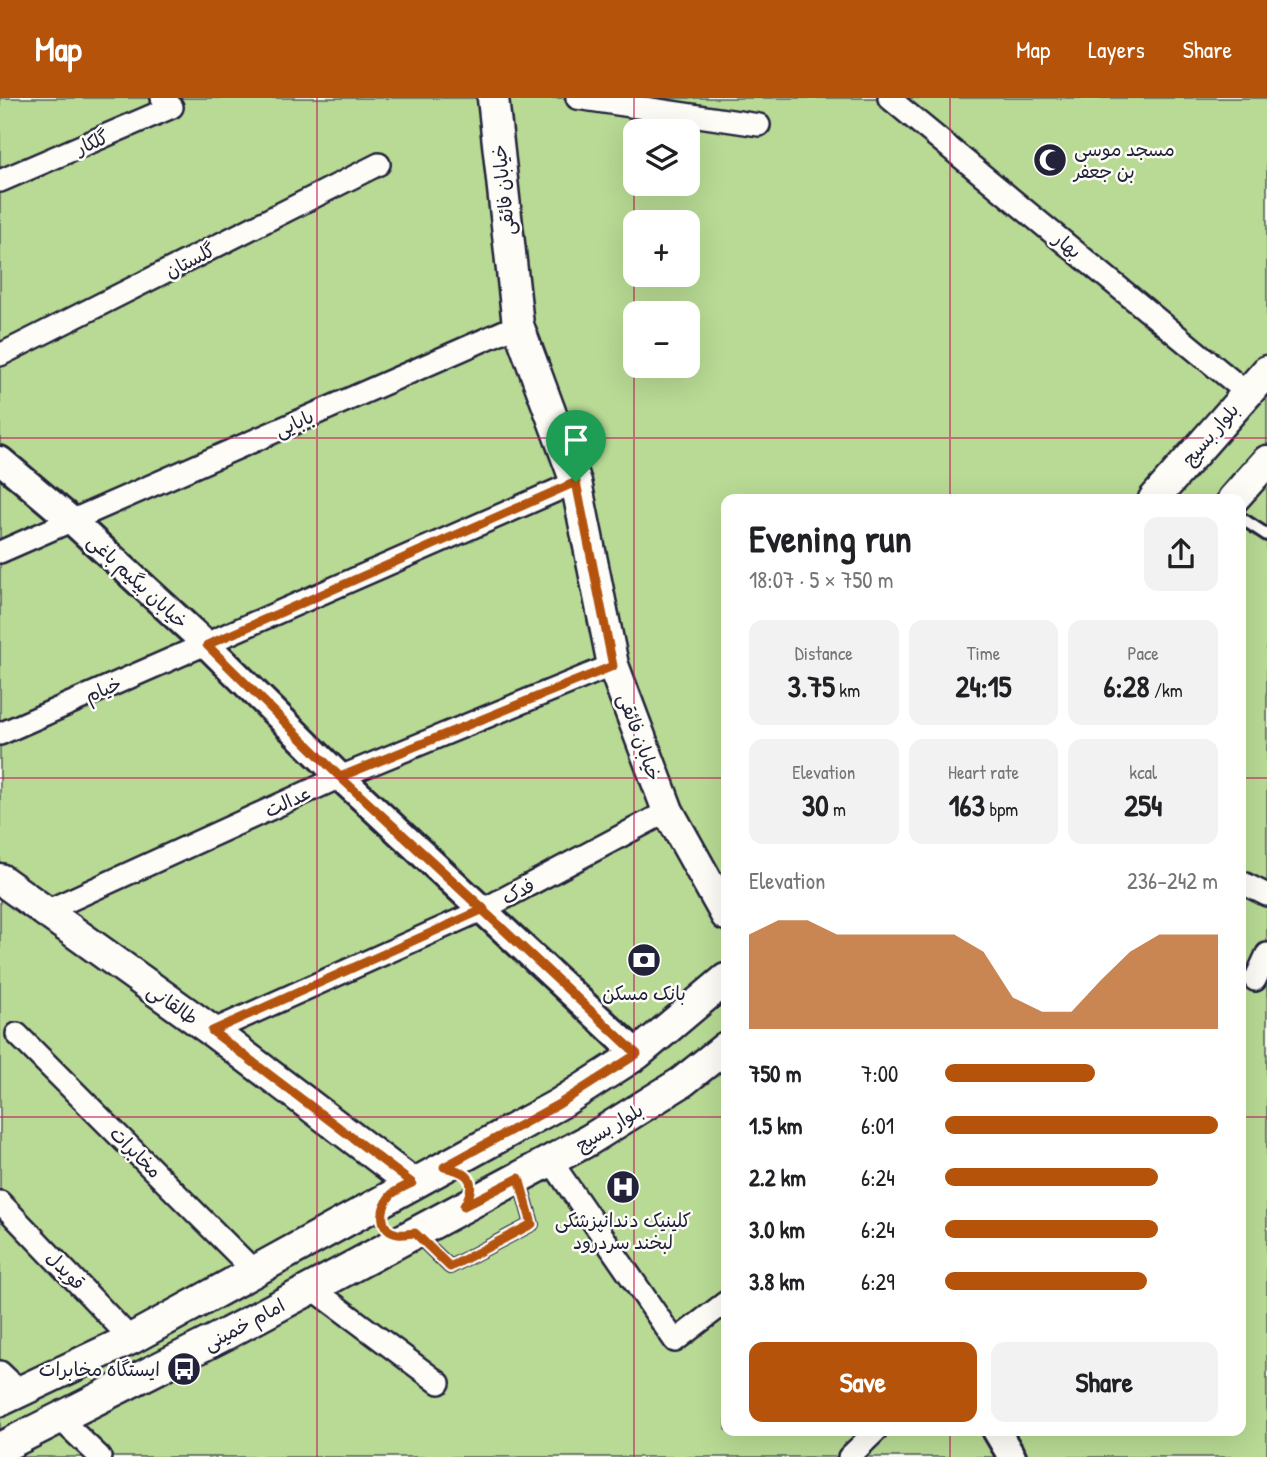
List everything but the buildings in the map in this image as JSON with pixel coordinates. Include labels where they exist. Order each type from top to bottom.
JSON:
[{"type":"main road","name":"خیابان فائقی","points":[[493,98],[517,325],[576,482],[613,666],[668,811],[721,906]]},
{"type":"main road","name":"بلوار بسیج","points":[[1158,494],[1267,371]]},
{"type":"main road","points":[[1237,494],[1267,461]]},
{"type":"main road","name":"طالقانی","points":[[0,879],[212,1031],[402,1189]]},
{"type":"main road","points":[[7,1388],[131,1339],[559,1104],[637,1054],[721,983]]},
{"type":"main road","name":"بلوار بسیج","points":[[475,1201],[589,1140],[682,1082],[721,1051]]},
{"type":"main road","points":[[444,1167],[464,1172],[470,1178],[475,1201]]},
{"type":"main road","points":[[402,1189],[382,1213],[385,1226],[397,1234],[415,1233]]},
{"type":"main road","name":"امام خمینی","points":[[0,1448],[475,1201]]},
{"type":"street","name":"گلکار","points":[[0,181],[172,107],[162,98]]},
{"type":"street","points":[[577,98],[759,125]]},
{"type":"street","name":"بهار","points":[[889,98],[1247,393]]},
{"type":"street","name":"گلستان","points":[[0,355],[379,164]]},
{"type":"street","name":"بابایی","points":[[0,552],[517,325]]},
{"type":"street","name":"خیابان بیگیم باغی","points":[[0,460],[71,520],[207,645],[340,777],[637,1054]]},
{"type":"street","name":"خیام","points":[[0,734],[576,482]]},
{"type":"street","name":"عدالت","points":[[44,912],[340,777],[613,666]]},
{"type":"street","name":"فدک","points":[[212,1031],[484,909],[668,811]]},
{"type":"street","points":[[1246,884],[1267,895]]},
{"type":"street","points":[[1255,980],[1267,954]]},
{"type":"street","name":"مخابرات","points":[[18,1034],[254,1271]]},
{"type":"street","points":[[551,1161],[675,1341],[721,1306]]},
{"type":"street","name":"قویدل","points":[[0,1202],[131,1339]]},
{"type":"street","points":[[312,1288],[439,1384]]},
{"type":"street","points":[[59,1418],[100,1457]]},
{"type":"street","points":[[849,1457],[871,1436]]},
{"type":"street","points":[[1000,1436],[1012,1457]]},
{"type":"lane","points":[[1246,521],[1267,535]]},
{"type":"lane","points":[[415,1233],[450,1267],[532,1224],[519,1178]]},
{"type":"green space","points":[[0,98],[1267,98],[1267,1457],[0,1457]]},
{"type":"place","name":"مسجد موسی بن جعفر","points":[[1050,160]]},
{"type":"place","name":"بانک مسکن","points":[[644,960]]},
{"type":"place","name":"کلینیک دندانپزشکی لبخند سردرود","points":[[623,1187]]},
{"type":"place","name":"ایستگاه مخابرات","points":[[184,1369]]},
{"type":"route","points":[[576,482],[207,645],[340,777],[412,843],[484,909],[637,1054],[559,1104],[444,1167],[457,1169],[470,1178],[472,1188],[464,1206],[519,1178],[532,1224],[450,1267],[415,1233],[397,1234],[385,1226],[382,1219],[384,1206],[392,1195],[412,1183],[212,1031],[484,909],[340,777],[613,666],[576,482]]}]
